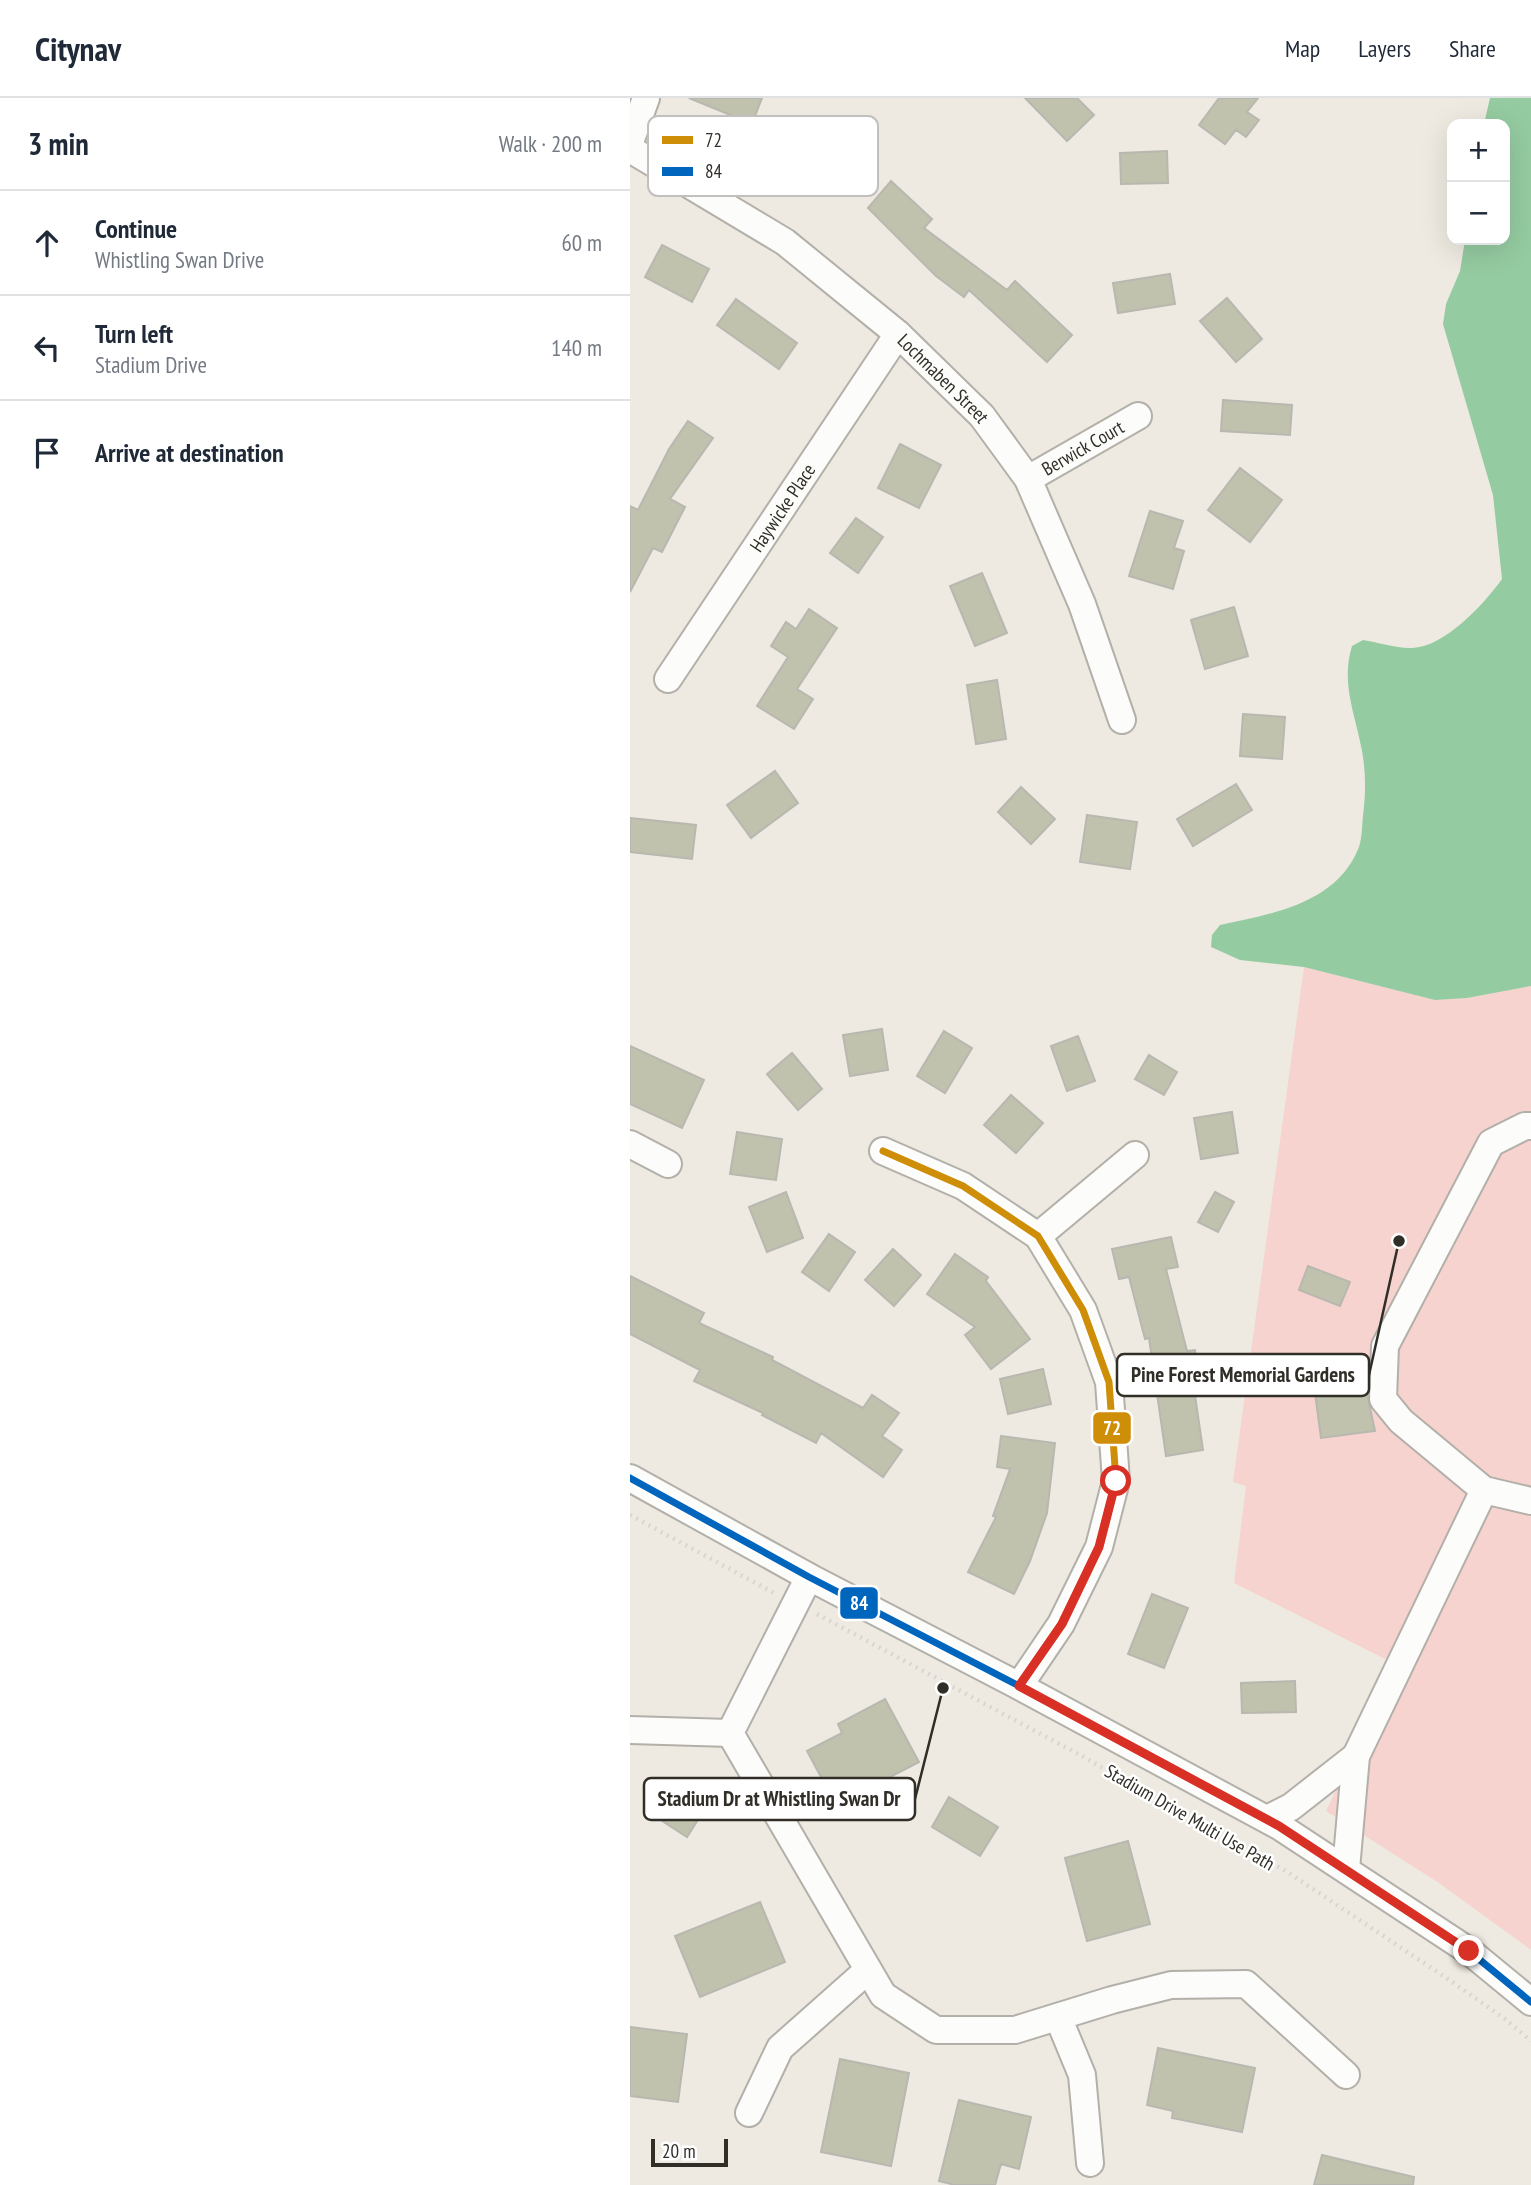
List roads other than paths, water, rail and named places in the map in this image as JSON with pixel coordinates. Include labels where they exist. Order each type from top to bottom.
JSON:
[{"type":"street","points":[[630,142],[646,98]]},
{"type":"street","name":"Lochmaben Street","points":[[630,149],[648,160]]},
{"type":"street","name":"Lochmaben Street","points":[[708,196],[785,242],[898,334],[982,416],[1028,479],[1082,604],[1122,720]]},
{"type":"street","name":"Haywicke Place","points":[[667,679],[898,334]]},
{"type":"street","name":"Berwick Court","points":[[1028,479],[1138,416]]},
{"type":"street","points":[[1531,1126],[1525,1126],[1491,1143],[1385,1346],[1383,1399],[1401,1422],[1484,1490],[1531,1501]]},
{"type":"street","points":[[630,1144],[668,1164]]},
{"type":"street","points":[[883,1151],[963,1186],[1038,1236],[1083,1310],[1109,1382],[1116,1481],[1099,1547],[1062,1624],[1019,1686]]},
{"type":"street","points":[[1038,1236],[1135,1155]]},
{"type":"street","points":[[630,1478],[809,1577],[1267,1819],[1469,1951],[1531,2002]]},
{"type":"street","points":[[1346,1869],[1356,1756],[1484,1490]]},
{"type":"street","points":[[730,1734],[809,1577]]},
{"type":"street","points":[[630,1730],[730,1734]]},
{"type":"street","points":[[730,1734],[883,1995],[936,2030],[1015,2030],[1171,1985],[1246,1984],[1346,2075]]},
{"type":"street","points":[[1267,1819],[1291,1807],[1356,1756]]},
{"type":"street","points":[[749,2113],[780,2048],[868,1970]]},
{"type":"street","points":[[1058,2017],[1082,2075],[1090,2163]]},
{"type":"place","name":"Pine Forest Memorial Gardens","points":[[1399,1241]]},
{"type":"place","name":"Stadium Dr at Whistling Swan Dr","points":[[943,1688]]}]
